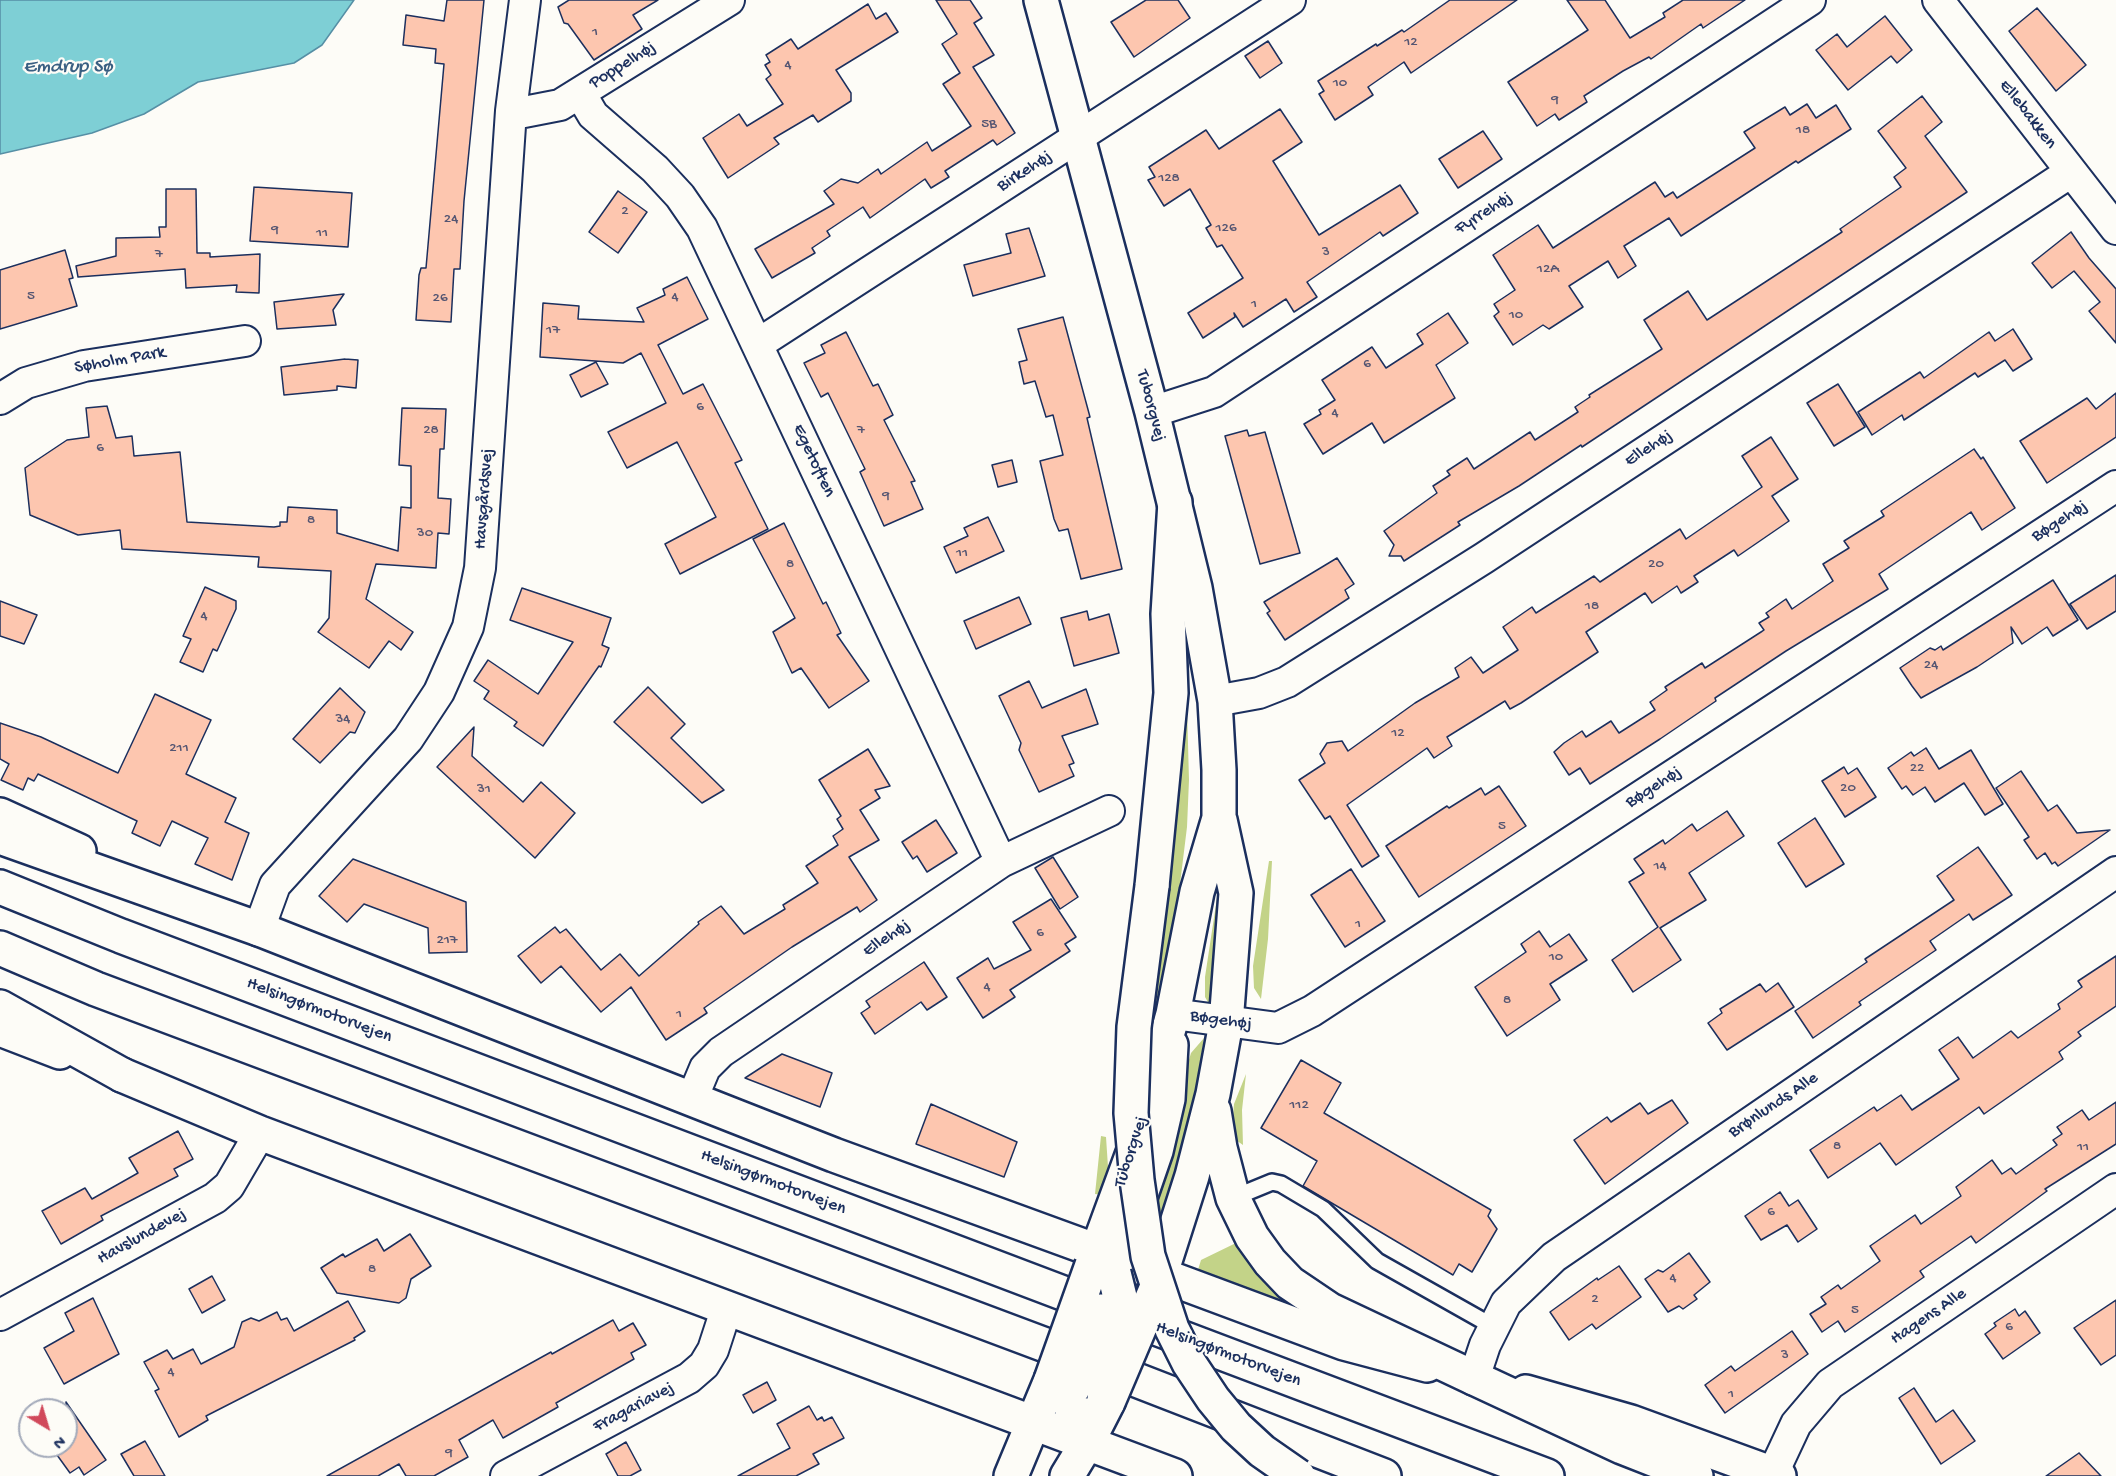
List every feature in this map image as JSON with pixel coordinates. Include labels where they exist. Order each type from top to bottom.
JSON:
[{"type":"main road","name":"Tuborgvej","points":[[1041,0],[1152,412],[1196,588],[1215,701],[1219,818],[1236,893],[1226,1023],[1213,1094],[1192,1176],[1159,1281],[1087,1443],[1066,1476]]},
{"type":"main road","points":[[1175,502],[1168,614],[1171,693],[1152,886],[1134,1027],[1131,1113],[1137,1180],[1148,1256],[1157,1290],[1172,1329],[1189,1363],[1213,1399],[1236,1427],[1262,1451],[1299,1476]]},
{"type":"main road","points":[[0,815],[260,929],[1105,1262],[1344,1343],[1631,1422],[1776,1475]]},
{"type":"main road","name":"Tuborgvej","points":[[1062,1384],[1105,1262],[1173,1014],[1197,892],[1219,818]]},
{"type":"main road","points":[[0,837],[260,929]]},
{"type":"main road","name":"Helsingørmotorvejen","points":[[0,888],[1547,1476]]},
{"type":"main road","points":[[0,948],[96,989],[1039,1343],[1384,1476]]},
{"type":"main road","points":[[0,1007],[122,1075]]},
{"type":"main road","points":[[0,1029],[122,1075],[260,1133],[1175,1476]]},
{"type":"main road","points":[[1213,1094],[1220,1148],[1233,1198],[1248,1231],[1270,1262],[1310,1298],[1622,1447],[1696,1476]]},
{"type":"main road","points":[[1104,1405],[1110,1347],[1120,1296],[1105,1262]]},
{"type":"main road","points":[[1011,1476],[1034,1423],[1062,1384]]},
{"type":"main road","points":[[1062,1384],[1077,1430],[1087,1443]]},
{"type":"street","name":"Havsgårdsvej","points":[[260,929],[275,885],[408,739],[439,692],[468,627],[480,568],[511,111],[525,0]]},
{"type":"street","name":"Poppelhøj","points":[[511,111],[548,109],[580,93],[729,0]]},
{"type":"street","name":"Birkehøj","points":[[758,344],[1290,0]]},
{"type":"street","name":"Fyrrehøj","points":[[1152,412],[1214,392],[1810,0]]},
{"type":"street","name":"Ellebakken","points":[[1938,0],[2116,229]]},
{"type":"street","name":"Egetoften","points":[[580,93],[593,115],[655,169],[680,196],[702,228],[1001,862]]},
{"type":"street","name":"Ellehøj","points":[[1215,701],[1259,693],[1287,682],[1484,558],[2071,172]]},
{"type":"street","name":"Søholm Park","points":[[0,399],[26,383],[84,366],[245,341]]},
{"type":"street","name":"Bøgehøj","points":[[1173,1014],[1226,1023],[1278,1028],[1312,1011],[2116,486]]},
{"type":"street","name":"Ellehøj","points":[[692,1099],[705,1068],[721,1052],[1001,862],[1109,811]]},
{"type":"street","name":"Brønlunds Alle","points":[[1474,1378],[1485,1345],[1506,1303],[1554,1257],[2116,873]]},
{"type":"street","name":"Havslundevej","points":[[0,1315],[215,1198],[229,1186],[260,1133]]},
{"type":"street","name":"Hagens Alle","points":[[1776,1475],[1796,1424],[1830,1384],[2116,1189]]},
{"type":"street","name":"Fragariavej","points":[[506,1476],[689,1378],[704,1365],[713,1350],[727,1307]]},
{"type":"lane","points":[[1233,1198],[1272,1182],[1281,1184],[1314,1204],[1377,1261],[1494,1327]]},
{"type":"green space","points":[[1186,672],[1189,780],[1187,827],[1172,949],[1150,1048],[1144,1026]]},
{"type":"green space","points":[[1269,861],[1272,861],[1268,939],[1261,999],[1254,988],[1253,966]]},
{"type":"green space","points":[[1218,891],[1219,934],[1209,1004],[1205,997],[1205,977]]},
{"type":"green space","points":[[1204,1038],[1194,1104],[1162,1218],[1144,1212],[1191,1053]]},
{"type":"green space","points":[[1246,1074],[1242,1110],[1243,1145],[1233,1138],[1232,1128],[1234,1104]]},
{"type":"green space","points":[[1101,1136],[1106,1137],[1109,1182],[1104,1195],[1095,1194]]},
{"type":"green space","points":[[1238,1242],[1290,1303],[1290,1307],[1197,1273],[1201,1260]]},
{"type":"water","name":"Emdrup Sø","points":[[0,0],[354,0],[322,45],[294,63],[198,82],[144,114],[92,133],[0,154]]},
{"type":"building","points":[[447,0],[484,0],[464,201],[460,269],[454,269],[451,322],[416,320],[419,275],[421,268],[426,268],[444,64],[435,63],[436,49],[403,45],[406,15],[444,21]]},
{"type":"building","points":[[569,0],[658,0],[633,15],[642,29],[594,60],[568,24],[564,23],[558,7]]},
{"type":"building","points":[[936,0],[970,0],[982,18],[974,23],[994,55],[973,67],[1015,133],[997,145],[993,140],[945,171],[949,177],[931,188],[925,179],[870,218],[863,207],[827,231],[830,236],[812,248],[815,253],[772,278],[755,249],[834,204],[824,191],[841,179],[858,183],[878,169],[881,174],[927,142],[932,151],[971,126],[943,84],[960,73],[942,44],[957,34]]},
{"type":"building","points":[[1146,0],[1178,0],[1190,18],[1134,57],[1111,22]]},
{"type":"building","points":[[1450,0],[1517,0],[1411,73],[1404,62],[1368,87],[1373,95],[1335,120],[1319,94],[1324,91],[1318,81],[1376,44],[1377,46],[1402,30],[1404,32]]},
{"type":"building","points":[[1567,0],[1605,0],[1630,38],[1665,17],[1663,13],[1683,0],[1745,0],[1703,28],[1701,24],[1651,59],[1649,57],[1623,71],[1584,96],[1587,102],[1559,120],[1555,114],[1537,126],[1508,82],[1588,30]]},
{"type":"building","points":[[868,4],[876,19],[886,13],[898,32],[836,70],[851,93],[851,101],[818,122],[813,115],[774,138],[779,144],[728,178],[703,138],[739,114],[747,126],[783,104],[766,79],[771,75],[765,65],[770,62],[766,55],[791,39],[798,49]]},
{"type":"building","points":[[2037,8],[2086,65],[2056,91],[2009,31]]},
{"type":"building","points":[[1885,16],[1912,50],[1897,63],[1891,56],[1848,90],[1816,50],[1837,34],[1847,47]]},
{"type":"building","points":[[1268,41],[1282,63],[1260,78],[1245,56]]},
{"type":"building","points":[[1922,96],[1942,122],[1925,136],[1967,192],[1582,447],[1581,445],[1519,486],[1458,522],[1460,525],[1404,561],[1401,556],[1389,556],[1394,545],[1384,531],[1437,493],[1433,486],[1450,475],[1447,471],[1467,458],[1474,469],[1530,432],[1535,440],[1578,412],[1575,407],[1590,397],[1589,395],[1662,349],[1644,320],[1688,291],[1707,320],[1842,232],[1840,229],[1901,187],[1894,177],[1906,168],[1878,131]]},
{"type":"building","points":[[1807,104],[1816,118],[1836,105],[1851,129],[1798,163],[1796,161],[1681,236],[1669,218],[1624,246],[1636,266],[1618,278],[1608,261],[1569,286],[1583,307],[1549,329],[1543,325],[1513,345],[1494,316],[1499,312],[1494,304],[1515,290],[1493,255],[1538,225],[1553,248],[1655,182],[1665,197],[1673,192],[1677,198],[1755,148],[1744,132],[1785,107],[1790,115]]},
{"type":"building","points":[[1280,109],[1302,142],[1273,161],[1319,235],[1400,185],[1418,213],[1383,236],[1380,232],[1307,282],[1317,297],[1294,312],[1286,299],[1243,327],[1234,313],[1235,317],[1203,338],[1188,313],[1243,278],[1222,245],[1217,247],[1206,228],[1211,225],[1190,189],[1164,206],[1148,180],[1155,177],[1149,167],[1206,130],[1219,149]]},
{"type":"building","points":[[1483,131],[1502,159],[1458,188],[1439,159]]},
{"type":"building","points":[[254,187],[352,193],[348,247],[250,241]]},
{"type":"building","points":[[166,189],[196,189],[197,253],[210,253],[210,257],[260,254],[259,293],[236,292],[237,285],[186,288],[185,269],[78,277],[76,266],[116,256],[116,238],[160,237],[159,227],[166,227]]},
{"type":"building","points":[[618,191],[647,212],[618,253],[589,232]]},
{"type":"building","points":[[1029,228],[1045,276],[973,296],[964,265],[1011,253],[1006,234]]},
{"type":"building","points":[[2071,232],[2089,258],[2116,289],[2116,343],[2089,311],[2100,302],[2074,271],[2052,288],[2032,263]]},
{"type":"building","points":[[65,250],[73,278],[69,279],[77,306],[0,329],[0,270]]},
{"type":"building","points":[[687,277],[708,319],[658,345],[683,394],[703,384],[742,460],[735,463],[768,529],[680,574],[665,544],[716,517],[677,442],[627,468],[608,432],[666,403],[641,353],[623,363],[540,357],[543,303],[579,306],[578,319],[644,322],[637,308],[665,295],[663,289]]},
{"type":"building","points":[[344,294],[333,310],[336,325],[277,329],[274,302]]},
{"type":"building","points":[[1448,313],[1468,343],[1436,365],[1455,398],[1384,443],[1372,423],[1323,454],[1304,424],[1321,414],[1319,410],[1335,400],[1322,380],[1372,347],[1386,368],[1423,344],[1417,334]]},
{"type":"building","points":[[1063,317],[1090,417],[1087,418],[1122,569],[1081,579],[1068,529],[1059,531],[1054,519],[1040,461],[1063,455],[1053,415],[1046,417],[1035,381],[1024,384],[1019,362],[1027,360],[1018,329]]},
{"type":"building","points":[[2013,329],[2032,359],[2013,371],[2005,360],[1978,377],[1975,373],[1904,420],[1902,415],[1872,435],[1858,412],[1920,372],[1924,378],[1989,332],[1995,341]]},
{"type":"building","points":[[846,332],[873,386],[878,384],[893,415],[884,420],[915,481],[911,482],[923,509],[884,526],[860,472],[865,469],[828,393],[821,397],[804,363],[825,353],[821,345]]},
{"type":"building","points":[[345,359],[358,360],[356,388],[337,386],[337,390],[284,395],[281,367]]},
{"type":"building","points":[[596,362],[608,384],[581,397],[570,375]]},
{"type":"building","points":[[1838,384],[1865,427],[1834,446],[1807,403]]},
{"type":"building","points":[[2116,393],[2116,437],[2047,483],[2020,441],[2087,398],[2096,409]]},
{"type":"building","points":[[107,406],[116,438],[132,436],[134,456],[180,452],[187,522],[274,527],[280,526],[280,522],[287,522],[288,507],[337,510],[337,533],[398,551],[401,507],[411,508],[411,466],[399,465],[402,408],[446,409],[444,449],[440,449],[438,498],[451,499],[449,534],[438,533],[436,568],[376,564],[366,599],[413,632],[401,650],[389,641],[369,668],[318,632],[329,618],[331,571],[258,567],[259,557],[122,549],[120,530],[78,535],[30,515],[25,468],[67,440],[89,437],[86,408]]},
{"type":"building","points":[[1247,430],[1249,436],[1265,432],[1300,553],[1260,564],[1225,436]]},
{"type":"building","points":[[1771,437],[1798,479],[1772,496],[1789,521],[1738,556],[1734,550],[1694,576],[1698,582],[1681,593],[1677,586],[1652,603],[1645,593],[1586,632],[1598,652],[1521,703],[1510,709],[1505,701],[1447,737],[1452,746],[1434,758],[1427,748],[1347,805],[1379,856],[1362,867],[1330,816],[1325,819],[1299,780],[1325,763],[1320,754],[1327,743],[1342,741],[1348,751],[1415,703],[1459,677],[1455,668],[1471,657],[1483,673],[1518,650],[1503,627],[1532,607],[1536,613],[1594,576],[1600,582],[1680,529],[1686,539],[1762,487],[1742,456]]},
{"type":"building","points":[[1974,449],[1981,459],[1983,457],[2015,508],[1982,530],[1971,512],[1879,574],[1888,589],[1786,651],[1715,698],[1716,701],[1660,739],[1590,784],[1580,768],[1569,775],[1554,752],[1564,743],[1582,731],[1586,737],[1611,721],[1619,733],[1655,710],[1650,702],[1667,690],[1665,687],[1702,663],[1705,668],[1764,630],[1759,623],[1769,617],[1766,613],[1786,599],[1792,609],[1833,581],[1823,564],[1849,548],[1844,541],[1884,516],[1881,511]]},
{"type":"building","points":[[1012,460],[1017,482],[998,487],[992,465]]},
{"type":"building","points":[[988,517],[1004,551],[956,573],[944,547],[968,536],[964,528]]},
{"type":"building","points":[[784,523],[823,604],[826,602],[841,633],[837,635],[869,681],[829,708],[801,668],[792,673],[773,632],[795,618],[753,539]]},
{"type":"building","points":[[1337,558],[1354,584],[1345,590],[1349,598],[1285,640],[1267,613],[1270,611],[1264,602]]},
{"type":"building","points":[[2116,575],[2116,611],[2087,629],[2070,604]]},
{"type":"building","points":[[2053,580],[2078,620],[2053,636],[2047,627],[2022,644],[2011,627],[2013,643],[1977,667],[1921,698],[1900,668],[1930,648],[1935,650],[1941,646],[1943,650]]},
{"type":"building","points":[[205,587],[236,601],[236,609],[217,651],[213,649],[203,672],[180,662],[191,639],[183,636]]},
{"type":"building","points":[[522,588],[611,618],[602,645],[609,648],[601,667],[599,666],[543,746],[514,726],[517,722],[484,699],[489,691],[474,681],[488,660],[538,694],[573,642],[510,620]]},
{"type":"building","points":[[1019,597],[1031,624],[976,649],[964,621]]},
{"type":"building","points":[[0,601],[37,615],[24,644],[0,636]]},
{"type":"building","points":[[1087,611],[1089,620],[1109,614],[1119,653],[1074,666],[1061,618]]},
{"type":"building","points":[[1029,681],[1042,708],[1086,689],[1098,724],[1062,736],[1074,763],[1069,765],[1074,776],[1039,792],[1019,750],[1021,743],[999,696]]},
{"type":"building","points":[[648,687],[685,724],[671,738],[724,790],[702,803],[614,722]]},
{"type":"building","points":[[340,688],[365,712],[355,733],[350,732],[320,763],[293,739]]},
{"type":"building","points":[[155,694],[211,720],[186,774],[236,798],[225,822],[249,833],[232,880],[195,864],[208,838],[172,821],[160,846],[132,833],[137,821],[38,774],[34,781],[28,778],[23,790],[1,780],[9,764],[0,759],[0,723],[41,737],[118,773]]},
{"type":"building","points":[[474,727],[472,756],[523,802],[541,782],[575,813],[535,858],[437,767]]},
{"type":"building","points":[[1926,748],[1939,769],[1971,750],[2003,804],[1985,815],[1964,783],[1935,802],[1925,787],[1913,795],[1906,786],[1902,789],[1888,768],[1911,752],[1914,756]]},
{"type":"building","points":[[868,749],[890,786],[875,790],[880,798],[860,810],[879,840],[849,857],[877,900],[860,912],[857,907],[792,947],[704,1008],[707,1013],[666,1040],[631,987],[601,1012],[561,966],[541,983],[518,956],[555,927],[560,933],[566,929],[601,970],[620,954],[639,976],[699,924],[698,922],[721,906],[744,934],[785,909],[783,905],[818,883],[806,866],[838,845],[833,836],[843,829],[837,819],[841,816],[819,780]]},
{"type":"building","points":[[1844,767],[1848,774],[1857,768],[1876,797],[1845,817],[1822,781]]},
{"type":"building","points":[[2021,771],[2048,811],[2057,805],[2077,833],[2110,830],[2058,866],[2055,862],[2052,864],[2045,853],[2037,859],[2024,840],[2029,837],[1996,788]]},
{"type":"building","points":[[1499,786],[1526,826],[1419,897],[1386,846],[1447,806],[1449,808],[1481,788],[1485,795]]},
{"type":"building","points":[[1727,811],[1744,836],[1689,873],[1706,900],[1660,928],[1681,960],[1633,992],[1612,960],[1658,927],[1629,882],[1644,873],[1634,859],[1663,840],[1665,844],[1692,824],[1697,831]]},
{"type":"building","points":[[1815,818],[1844,864],[1806,887],[1778,843]]},
{"type":"building","points":[[936,820],[957,853],[927,872],[917,856],[913,859],[902,842]]},
{"type":"building","points":[[1978,847],[2012,895],[1973,920],[1969,914],[1930,941],[1936,950],[1859,1002],[1861,1005],[1813,1038],[1795,1011],[1867,962],[1865,959],[1954,900],[1937,876]]},
{"type":"building","points":[[1053,857],[1078,897],[1060,909],[1035,868]]},
{"type":"building","points":[[353,859],[466,902],[467,952],[429,953],[428,928],[364,904],[347,922],[319,896]]},
{"type":"building","points":[[1351,869],[1385,921],[1345,947],[1311,895]]},
{"type":"building","points":[[1051,899],[1076,937],[1065,944],[1070,951],[1010,990],[1015,997],[983,1018],[957,978],[988,958],[994,969],[1031,950],[1013,922]]},
{"type":"building","points":[[1539,931],[1550,947],[1569,934],[1587,960],[1550,984],[1560,1000],[1507,1036],[1475,987],[1526,952],[1521,944]]},
{"type":"building","points":[[2116,956],[2116,1006],[2078,1032],[2081,1036],[2059,1052],[2063,1059],[1984,1114],[1979,1107],[1896,1165],[1880,1143],[1828,1178],[1810,1150],[1874,1107],[1877,1111],[1901,1095],[1912,1110],[1959,1079],[1939,1050],[1958,1037],[1973,1058],[2011,1031],[2018,1038],[2060,1009],[2058,1004],[2082,987],[2078,981]]},
{"type":"building","points":[[924,962],[947,997],[927,1010],[921,1002],[875,1034],[861,1013],[870,1007],[866,1001]]},
{"type":"building","points":[[1778,983],[1794,1007],[1727,1050],[1708,1023],[1722,1013],[1720,1009],[1760,984],[1766,992]]},
{"type":"building","points":[[782,1054],[832,1073],[820,1107],[745,1078]]},
{"type":"building","points":[[1301,1060],[1341,1083],[1324,1113],[1491,1210],[1488,1216],[1497,1229],[1472,1272],[1459,1264],[1453,1275],[1303,1186],[1317,1161],[1261,1128]]},
{"type":"building","points":[[1672,1100],[1688,1123],[1605,1184],[1574,1140],[1607,1117],[1611,1122],[1640,1103],[1648,1114]]},
{"type":"building","points":[[2116,1102],[2116,1144],[2045,1189],[2047,1191],[1976,1243],[1971,1236],[1920,1271],[1924,1277],[1845,1332],[1838,1321],[1822,1332],[1810,1314],[1826,1304],[1821,1297],[1838,1285],[1841,1289],[1880,1261],[1870,1246],[1915,1215],[1921,1224],[1961,1196],[1956,1187],[1992,1160],[2002,1174],[2011,1168],[2016,1174],[2057,1145],[2053,1140],[2062,1134],[2057,1127],[2082,1110],[2089,1120]]},
{"type":"building","points":[[931,1104],[1017,1142],[1004,1177],[916,1144]]},
{"type":"building","points":[[178,1131],[193,1159],[174,1169],[178,1176],[101,1216],[103,1220],[61,1244],[42,1211],[85,1188],[92,1199],[138,1173],[129,1158]]},
{"type":"building","points":[[1780,1192],[1789,1206],[1798,1200],[1817,1229],[1798,1242],[1787,1225],[1761,1240],[1745,1216]]},
{"type":"building","points":[[410,1234],[431,1266],[411,1279],[406,1298],[399,1303],[337,1293],[321,1268],[343,1254],[345,1257],[377,1239],[384,1251]]},
{"type":"building","points":[[1689,1253],[1710,1282],[1694,1295],[1697,1299],[1683,1309],[1679,1306],[1668,1312],[1645,1279],[1658,1270],[1663,1272]]},
{"type":"building","points":[[1619,1266],[1641,1297],[1596,1329],[1592,1324],[1569,1340],[1550,1312],[1597,1278],[1598,1280]]},
{"type":"building","points":[[212,1276],[225,1300],[202,1313],[189,1289]]},
{"type":"building","points":[[93,1298],[119,1354],[64,1384],[44,1348],[74,1331],[65,1313]]},
{"type":"building","points":[[2116,1300],[2116,1355],[2101,1365],[2074,1328]]},
{"type":"building","points":[[348,1301],[365,1331],[354,1338],[355,1340],[206,1416],[208,1420],[179,1437],[155,1391],[159,1389],[144,1362],[167,1350],[173,1359],[193,1349],[201,1364],[234,1347],[242,1322],[251,1318],[259,1321],[277,1312],[281,1320],[287,1318],[294,1331]]},
{"type":"building","points":[[2015,1309],[2019,1316],[2025,1311],[2040,1333],[2003,1359],[1985,1334],[1996,1326],[1994,1323]]},
{"type":"building","points":[[613,1320],[619,1331],[633,1323],[646,1345],[631,1353],[634,1359],[556,1403],[558,1407],[503,1438],[493,1420],[459,1440],[468,1457],[434,1476],[406,1476],[399,1464],[378,1476],[327,1476],[551,1352],[552,1354]]},
{"type":"building","points":[[1792,1331],[1808,1354],[1725,1413],[1705,1385],[1731,1366],[1735,1371]]},
{"type":"building","points":[[767,1382],[776,1400],[753,1413],[743,1395]]},
{"type":"building","points":[[1914,1388],[1936,1422],[1953,1410],[1975,1441],[1941,1464],[1899,1398]]},
{"type":"building","points":[[809,1406],[817,1420],[822,1417],[824,1421],[832,1417],[844,1438],[813,1454],[819,1464],[796,1476],[738,1476],[790,1448],[777,1424]]},
{"type":"building","points":[[78,1419],[106,1460],[84,1475],[79,1467],[70,1473],[59,1458],[78,1458]]},
{"type":"building","points":[[145,1441],[165,1476],[134,1476],[121,1454]]},
{"type":"building","points":[[626,1442],[641,1470],[630,1476],[618,1476],[606,1454]]},
{"type":"building","points":[[2079,1453],[2101,1476],[2046,1476]]}]
